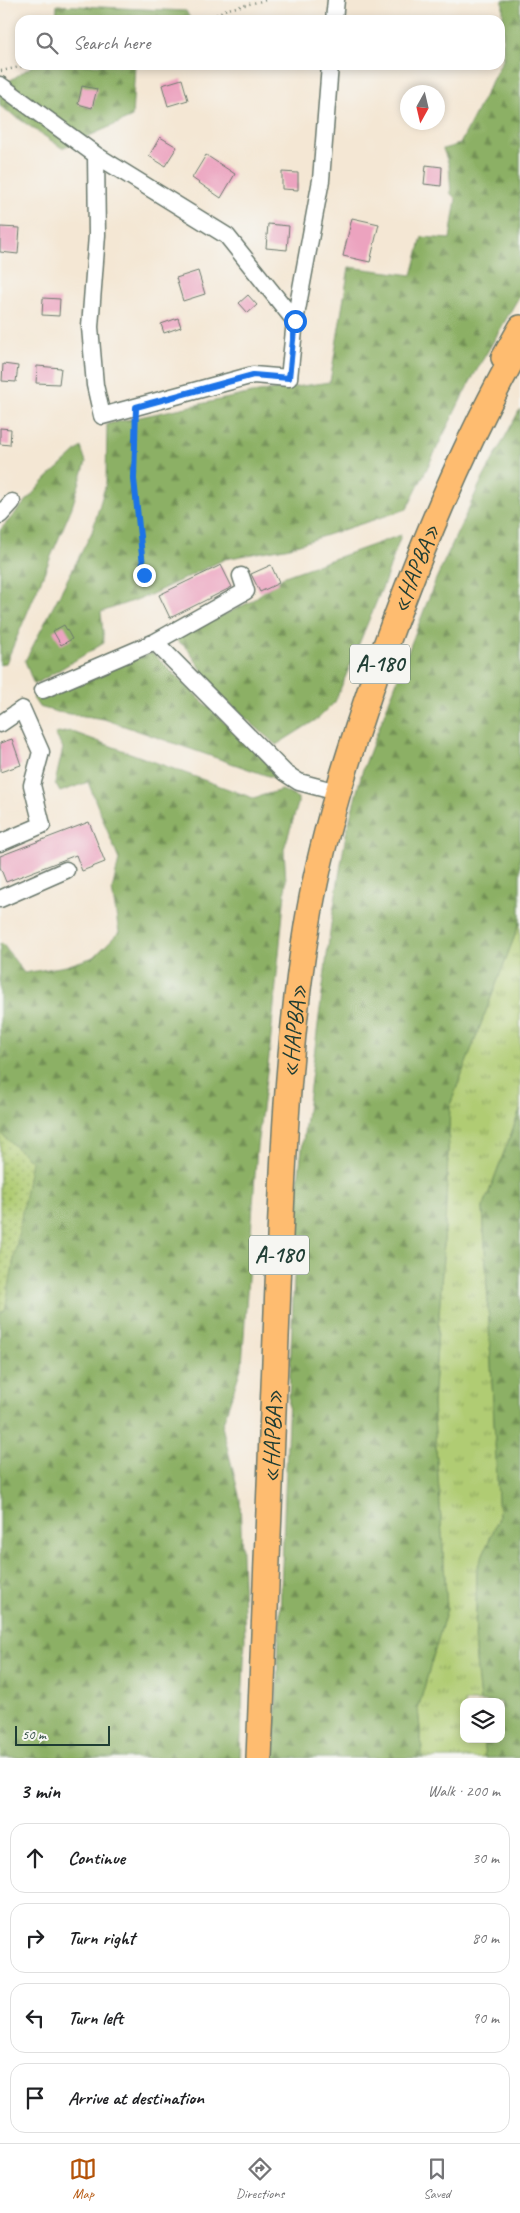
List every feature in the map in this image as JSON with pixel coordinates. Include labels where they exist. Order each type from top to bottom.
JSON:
[{"type":"highway","name":"«НАРВА»","points":[[258,1758],[280,1232],[294,1023],[307,924],[337,792],[398,612],[441,505],[520,345]]},
{"type":"highway","points":[[441,505],[520,362]]},
{"type":"main road","points":[[427,538],[458,452],[492,377],[520,326]]},
{"type":"street","points":[[334,15],[336,0]]},
{"type":"street","points":[[96,155],[97,235],[90,327],[95,385],[102,416],[253,375],[289,378],[295,321],[321,180],[330,70]]},
{"type":"street","points":[[0,85],[96,155],[228,236],[295,321]]},
{"type":"street","points":[[0,515],[12,502]]},
{"type":"street","points":[[43,690],[155,642],[246,591],[241,576]]},
{"type":"street","points":[[155,642],[285,773],[299,782],[337,792]]},
{"type":"street","points":[[0,724],[22,709],[41,752],[32,785],[42,825],[0,844]]},
{"type":"street","points":[[0,899],[66,870]]},
{"type":"path","points":[[216,15],[224,10],[266,0]]},
{"type":"path","points":[[0,71],[15,68]]},
{"type":"path","points":[[136,407],[134,479],[144,575]]},
{"type":"green space","points":[[503,0],[520,0],[520,295],[466,389],[407,509],[290,547],[225,559],[150,595],[101,612],[104,643],[34,685],[25,661],[92,532],[106,483],[107,424],[252,393],[330,382],[349,267],[412,275],[422,237],[450,239],[456,199],[451,194],[449,165],[443,149],[460,144],[497,70],[505,70],[505,15],[503,15]]},
{"type":"green space","points":[[57,5],[186,11],[188,15],[56,15]]},
{"type":"green space","points":[[26,70],[135,70],[132,117],[62,148],[0,106],[0,87]]},
{"type":"green space","points":[[520,409],[520,922],[450,1105],[445,1227],[433,1404],[447,1608],[418,1709],[423,1758],[274,1758],[298,1180],[331,924],[346,834],[362,772],[436,579],[479,486]]},
{"type":"green space","points":[[81,447],[86,462],[72,507],[6,663],[0,665],[0,530],[47,478]]},
{"type":"green space","points":[[401,535],[385,581],[335,702],[319,718],[276,745],[204,681],[206,676],[187,648],[175,639],[250,602],[285,576]]},
{"type":"green space","points":[[152,653],[274,770],[277,779],[104,719],[57,712],[39,707],[33,698]]},
{"type":"green space","points":[[70,731],[253,798],[282,790],[298,798],[298,804],[284,849],[286,882],[269,1057],[257,1146],[242,1365],[222,1426],[240,1499],[245,1638],[240,1758],[0,1758],[0,1313],[5,1310],[31,1161],[0,1133],[0,944],[2,943],[24,973],[66,966],[94,957],[119,932],[112,890],[119,860],[88,782],[60,792],[55,783],[63,748],[55,734]]},
{"type":"green space","points":[[520,922],[520,1110],[483,1208],[499,1518],[477,1568],[475,1650],[480,1698],[460,1698],[460,1743],[483,1743],[485,1758],[423,1758],[418,1709],[447,1608],[433,1404],[445,1227],[450,1105]]},
{"type":"green space","points":[[520,1110],[520,1758],[485,1758],[483,1743],[505,1743],[505,1698],[480,1698],[475,1650],[477,1568],[499,1518],[483,1208]]},
{"type":"green space","points":[[0,1133],[31,1161],[5,1310],[0,1313]]},
{"type":"building","points":[[182,79],[188,100],[168,106],[162,85]]},
{"type":"building","points":[[82,86],[97,89],[92,108],[78,104]]},
{"type":"building","points":[[160,137],[177,147],[165,166],[149,156]]},
{"type":"building","points":[[206,155],[235,174],[221,198],[192,178]]},
{"type":"building","points":[[426,165],[442,167],[441,186],[424,184]]},
{"type":"building","points":[[282,172],[298,173],[298,190],[282,189]]},
{"type":"building","points":[[352,218],[379,224],[370,262],[343,256]]},
{"type":"building","points":[[268,224],[289,226],[287,250],[266,248]]},
{"type":"building","points":[[0,227],[20,228],[18,254],[0,252]]},
{"type":"building","points":[[198,271],[205,294],[183,301],[176,278]]},
{"type":"building","points":[[248,295],[257,305],[248,313],[239,303]]},
{"type":"building","points":[[43,298],[60,299],[59,316],[42,315]]},
{"type":"building","points":[[178,318],[181,327],[164,333],[161,324]]},
{"type":"building","points":[[3,364],[18,366],[16,382],[2,381]]},
{"type":"building","points":[[37,366],[61,368],[59,384],[36,383]]},
{"type":"building","points":[[0,428],[11,429],[10,445],[0,444]]},
{"type":"building","points":[[221,565],[232,587],[170,618],[159,595]]},
{"type":"building","points":[[271,565],[279,583],[260,592],[251,574]]},
{"type":"building","points":[[64,625],[72,639],[61,645],[53,631]]},
{"type":"building","points":[[12,739],[21,765],[0,772],[0,743]]},
{"type":"building","points":[[89,822],[105,862],[82,871],[76,855],[6,882],[0,867],[0,856]]},
{"type":"route","points":[[144,575],[134,479],[136,407],[253,375],[289,378],[295,321]]}]
